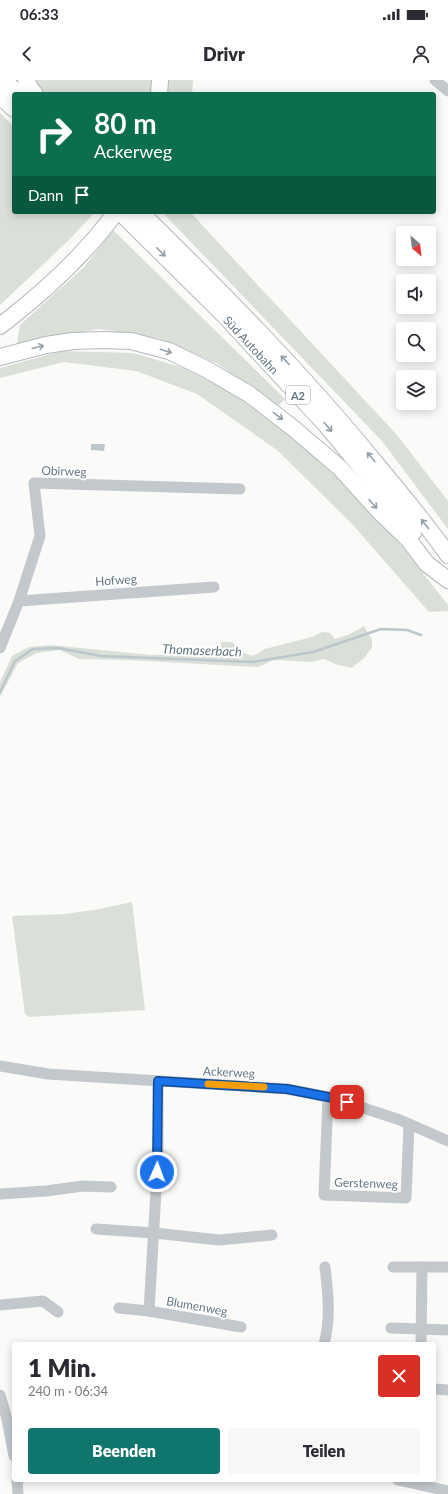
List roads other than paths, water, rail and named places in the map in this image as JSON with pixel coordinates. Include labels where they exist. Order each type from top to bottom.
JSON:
[{"type":"highway","points":[[4,80],[16,92]]},
{"type":"highway","points":[[26,80],[33,92]]},
{"type":"highway","points":[[159,92],[160,80]]},
{"type":"highway","points":[[170,80],[170,92]]},
{"type":"highway","points":[[0,96],[12,107]]},
{"type":"highway","points":[[0,313],[17,301],[66,258],[102,214]]},
{"type":"highway","points":[[0,326],[29,303],[68,268],[114,214]]},
{"type":"highway","name":"Süd Autobahn","points":[[138,216],[236,306],[338,418],[396,487],[448,555]]},
{"type":"highway","name":"Süd Autobahn","points":[[138,216],[224,315],[326,425],[384,495],[448,580]]},
{"type":"highway","points":[[0,357],[46,345],[73,341],[131,341],[169,352],[206,369],[249,394],[335,463],[408,539],[427,564],[448,580]]},
{"type":"street","points":[[435,80],[448,91]]},
{"type":"street","name":"Obirweg","points":[[0,648],[19,601],[40,536],[34,483],[240,489]]},
{"type":"street","name":"Hofweg","points":[[19,601],[214,587]]},
{"type":"street","name":"Ackerweg","points":[[0,1066],[48,1074],[287,1089],[328,1097],[409,1124],[448,1141]]},
{"type":"street","name":"Blumenweg","points":[[149,1311],[158,1157],[158,1081]]},
{"type":"street","name":"Gerstenweg","points":[[328,1097],[324,1195],[406,1198],[409,1124]]},
{"type":"street","points":[[0,1194],[46,1191],[83,1186],[111,1187]]},
{"type":"street","points":[[96,1229],[219,1240],[272,1235]]},
{"type":"street","points":[[324,1342],[328,1322],[326,1267]]},
{"type":"street","points":[[393,1267],[448,1267]]},
{"type":"street","points":[[420,1342],[422,1267]]},
{"type":"street","points":[[0,1305],[43,1301],[58,1312]]},
{"type":"street","name":"Blumenweg","points":[[119,1308],[149,1311],[241,1327]]},
{"type":"street","points":[[391,1328],[448,1330]]},
{"type":"street","points":[[436,1389],[448,1390]]},
{"type":"street","points":[[0,1395],[11,1419],[12,1431]]},
{"type":"street","points":[[17,1482],[18,1494]]},
{"type":"street","points":[[407,1482],[448,1491]]},
{"type":"waterway","name":"Thomaserbach","points":[[0,692],[15,661],[33,649],[58,648],[101,656],[253,662],[313,652],[381,629],[407,630],[421,635]]}]
